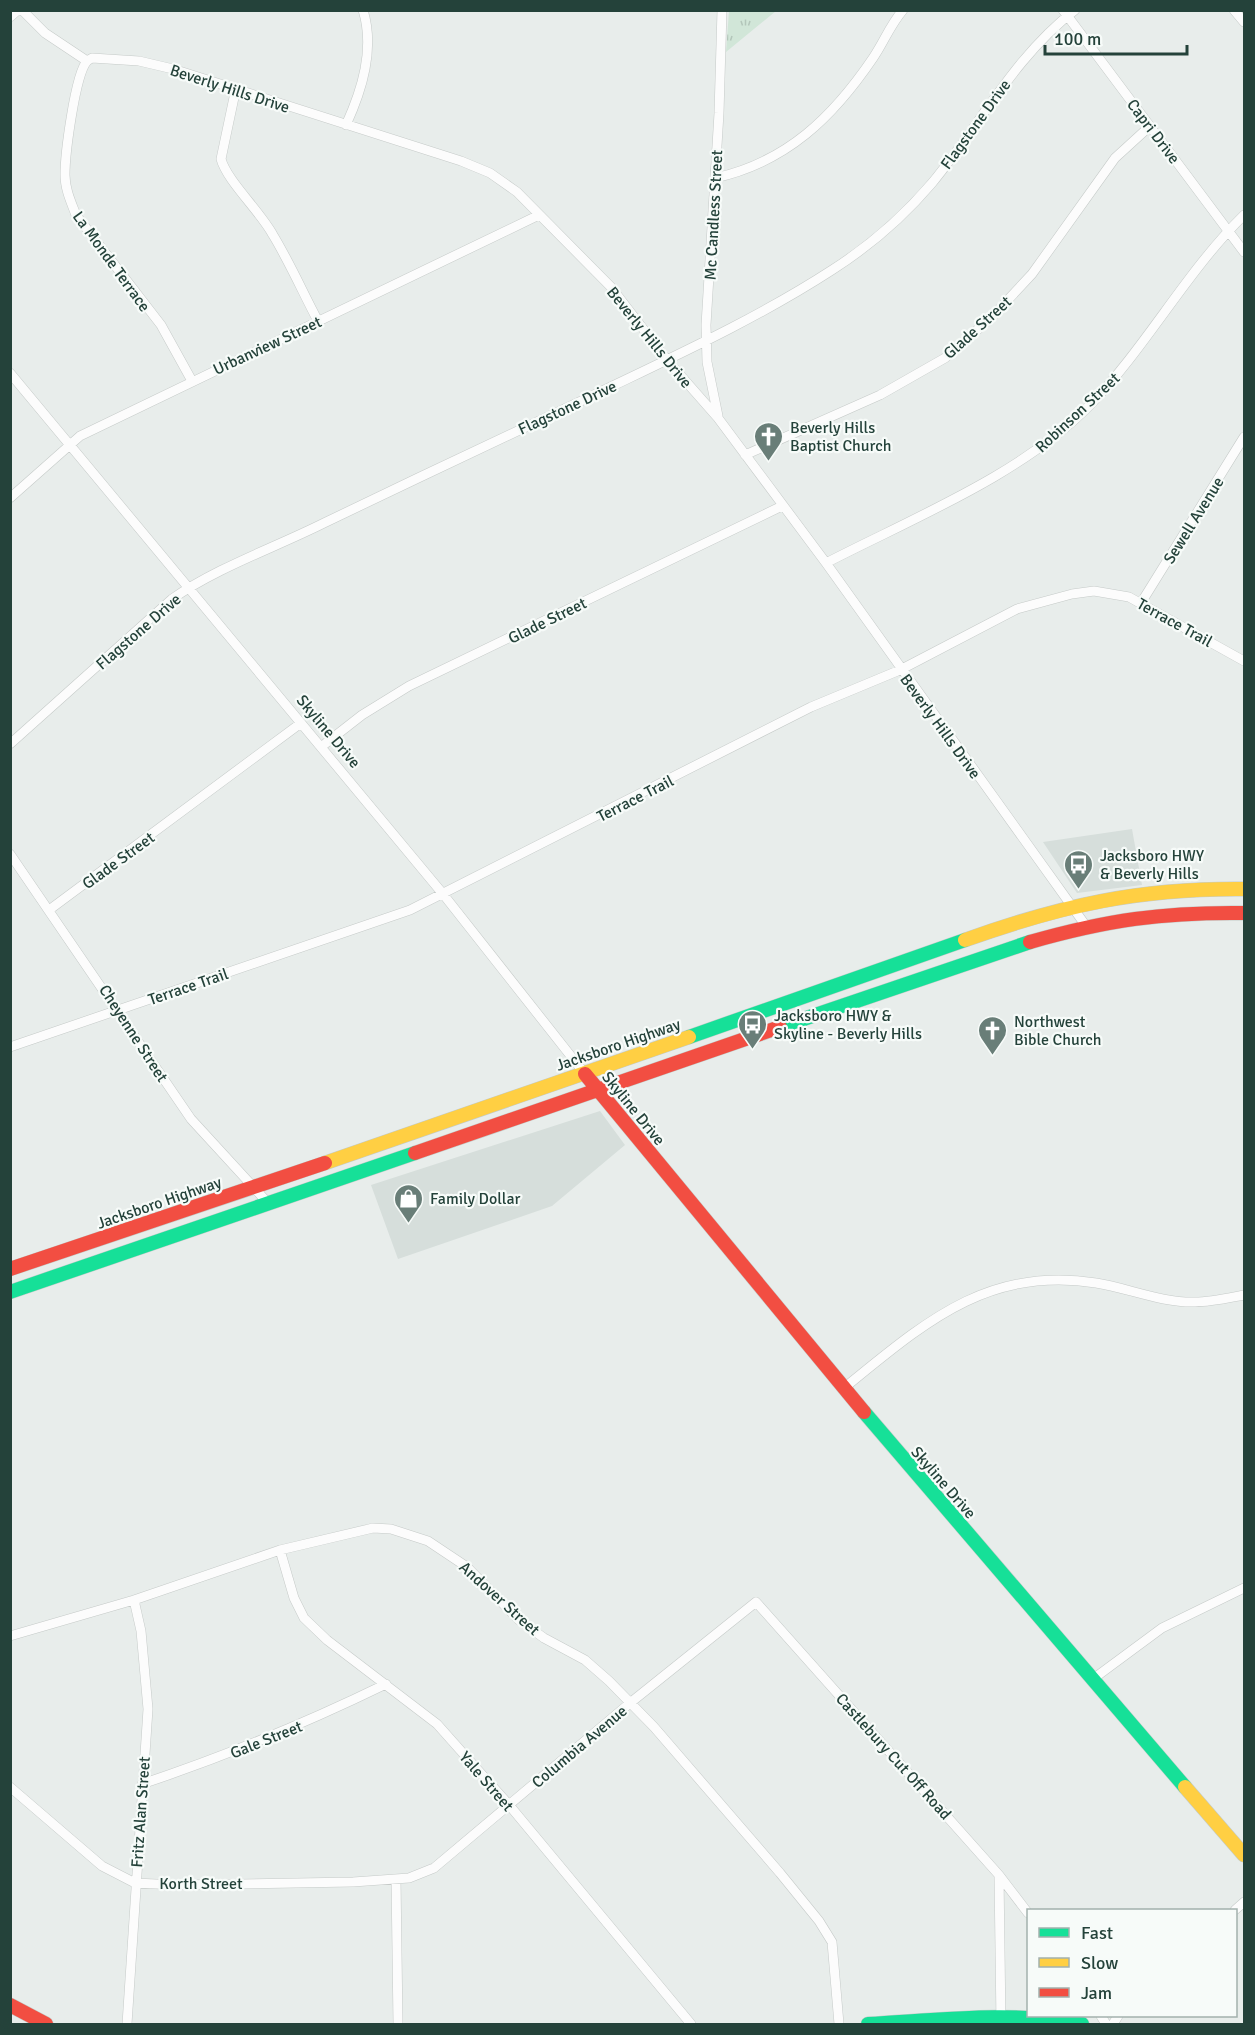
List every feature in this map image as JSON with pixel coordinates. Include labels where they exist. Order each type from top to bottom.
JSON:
[{"type":"main road","name":"Jacksboro Highway","points":[[10,1269],[585,1074],[841,982],[1072,905],[1135,893],[1245,889]]},
{"type":"main road","points":[[10,1292],[991,954],[1086,926],[1176,913],[1245,913]]},
{"type":"main road","points":[[841,982],[847,1005]]},
{"type":"main road","name":"Skyline Drive","points":[[585,1074],[844,1388],[1245,1855]]},
{"type":"main road","points":[[114,1234],[121,1253]]},
{"type":"main road","points":[[10,2005],[46,2025]]},
{"type":"main road","points":[[868,2025],[1063,2020],[1082,2025]]},
{"type":"street","points":[[10,17],[20,10],[45,33],[87,61]]},
{"type":"street","points":[[346,125],[362,80],[369,42],[363,10]]},
{"type":"street","name":"Mc Candless Street","points":[[718,418],[707,363],[706,341],[722,10]]},
{"type":"street","points":[[715,178],[754,168],[809,135],[839,105],[861,77],[903,10]]},
{"type":"street","points":[[1234,10],[1245,22]]},
{"type":"street","name":"Capri Drive","points":[[1068,12],[1245,252]]},
{"type":"street","name":"Flagstone Drive","points":[[10,744],[172,599],[188,588],[706,341],[835,269],[902,214],[931,184],[1018,65],[1068,12]]},
{"type":"street","name":"Beverly Hills Drive","points":[[87,61],[92,58],[139,61],[236,88],[346,125],[401,140],[490,173],[516,192],[611,287],[667,360],[718,418],[826,562],[900,670],[1086,926]]},
{"type":"street","name":"La Monde Terrace","points":[[87,61],[80,76],[74,106],[65,176],[68,194],[76,215],[161,325],[192,381]]},
{"type":"street","points":[[236,88],[221,159],[224,168],[254,205],[274,235],[318,321]]},
{"type":"street","name":"Glade Street","points":[[745,455],[880,395],[945,358],[991,318],[1032,274],[1115,158],[1150,126]]},
{"type":"street","name":"Urbanview Street","points":[[10,498],[80,436],[539,215]]},
{"type":"street","name":"Robinson Street","points":[[826,562],[1037,451],[1088,407],[1127,365],[1228,231],[1245,215]]},
{"type":"street","name":"Skyline Drive","points":[[10,373],[443,894],[585,1074]]},
{"type":"street","name":"Sewell Avenue","points":[[1141,603],[1245,437]]},
{"type":"street","name":"Glade Street","points":[[321,747],[362,715],[409,686],[782,506]]},
{"type":"street","name":"Terrace Trail","points":[[10,1047],[411,910],[811,707],[900,670],[1017,609],[1072,594],[1094,591],[1129,597],[1245,661]]},
{"type":"street","name":"Glade Street","points":[[49,910],[301,723]]},
{"type":"street","name":"Cheyenne Street","points":[[10,854],[191,1119],[268,1203]]},
{"type":"street","points":[[844,1388],[902,1339],[936,1316],[979,1294],[1021,1283],[1068,1280],[1096,1283],[1193,1303],[1245,1295]]},
{"type":"street","name":"Andover Street","points":[[10,1636],[134,1600],[280,1550],[373,1528],[391,1528],[428,1541],[467,1567],[519,1620],[544,1638],[585,1660],[630,1703],[819,1921],[832,1942],[839,2025]]},
{"type":"street","name":"Yale Street","points":[[280,1550],[294,1598],[304,1618],[327,1640],[437,1724],[509,1805],[691,2025]]},
{"type":"street","points":[[1093,1679],[1162,1628],[1245,1588]]},
{"type":"street","name":"Fritz Alan Street","points":[[127,2025],[148,1709],[147,1678],[134,1600]]},
{"type":"street","name":"Columbia Avenue","points":[[393,1879],[417,1875],[434,1868],[630,1703],[756,1602]]},
{"type":"street","name":"Castlebury Cut Off Road","points":[[756,1602],[999,1875],[1027,1910]]},
{"type":"street","name":"Gale Street","points":[[142,1784],[214,1760],[279,1734],[386,1684]]},
{"type":"street","name":"Korth Street","points":[[10,1787],[102,1866],[135,1882],[177,1885],[393,1879]]},
{"type":"street","points":[[999,1875],[1001,2021]]},
{"type":"street","points":[[393,1879],[399,2025]]},
{"type":"shaded area","points":[[1132,829],[1142,885],[1077,893],[1043,842]]},
{"type":"shaded area","points":[[600,1111],[625,1145],[552,1206],[398,1259],[371,1185]]},
{"type":"green space","points":[[729,10],[776,11],[726,52]]},
{"type":"traffic: fast","points":[[689,1037],[965,940]]},
{"type":"traffic: fast","points":[[780,1027],[1030,942]]},
{"type":"traffic: fast","points":[[10,1292],[415,1153]]},
{"type":"traffic: fast","points":[[864,1412],[1185,1787]]},
{"type":"traffic: fast","points":[[868,2024],[1002,2017],[1082,2024]]},
{"type":"traffic: slow","points":[[965,940],[1035,917],[1102,901],[1170,892],[1244,889]]},
{"type":"traffic: slow","points":[[325,1163],[689,1037]]},
{"type":"traffic: slow","points":[[1185,1787],[1244,1855]]},
{"type":"traffic: jam","points":[[1030,942],[1085,928],[1135,919],[1187,914],[1244,913]]},
{"type":"traffic: jam","points":[[415,1153],[780,1027]]},
{"type":"traffic: jam","points":[[585,1074],[864,1412]]},
{"type":"traffic: jam","points":[[10,1269],[325,1163]]},
{"type":"traffic: jam","points":[[10,2005],[46,2024]]},
{"type":"place","name":"Beverly Hills Baptist Church","points":[[769,462]]},
{"type":"place","name":"Jacksboro HWY & Beverly Hills","points":[[1079,890]]},
{"type":"place","name":"Jacksboro HWY & Skyline - Beverly Hills","points":[[753,1050]]},
{"type":"place","name":"Northwest Bible Church","points":[[993,1056]]},
{"type":"place","name":"Family Dollar","points":[[409,1224]]}]
